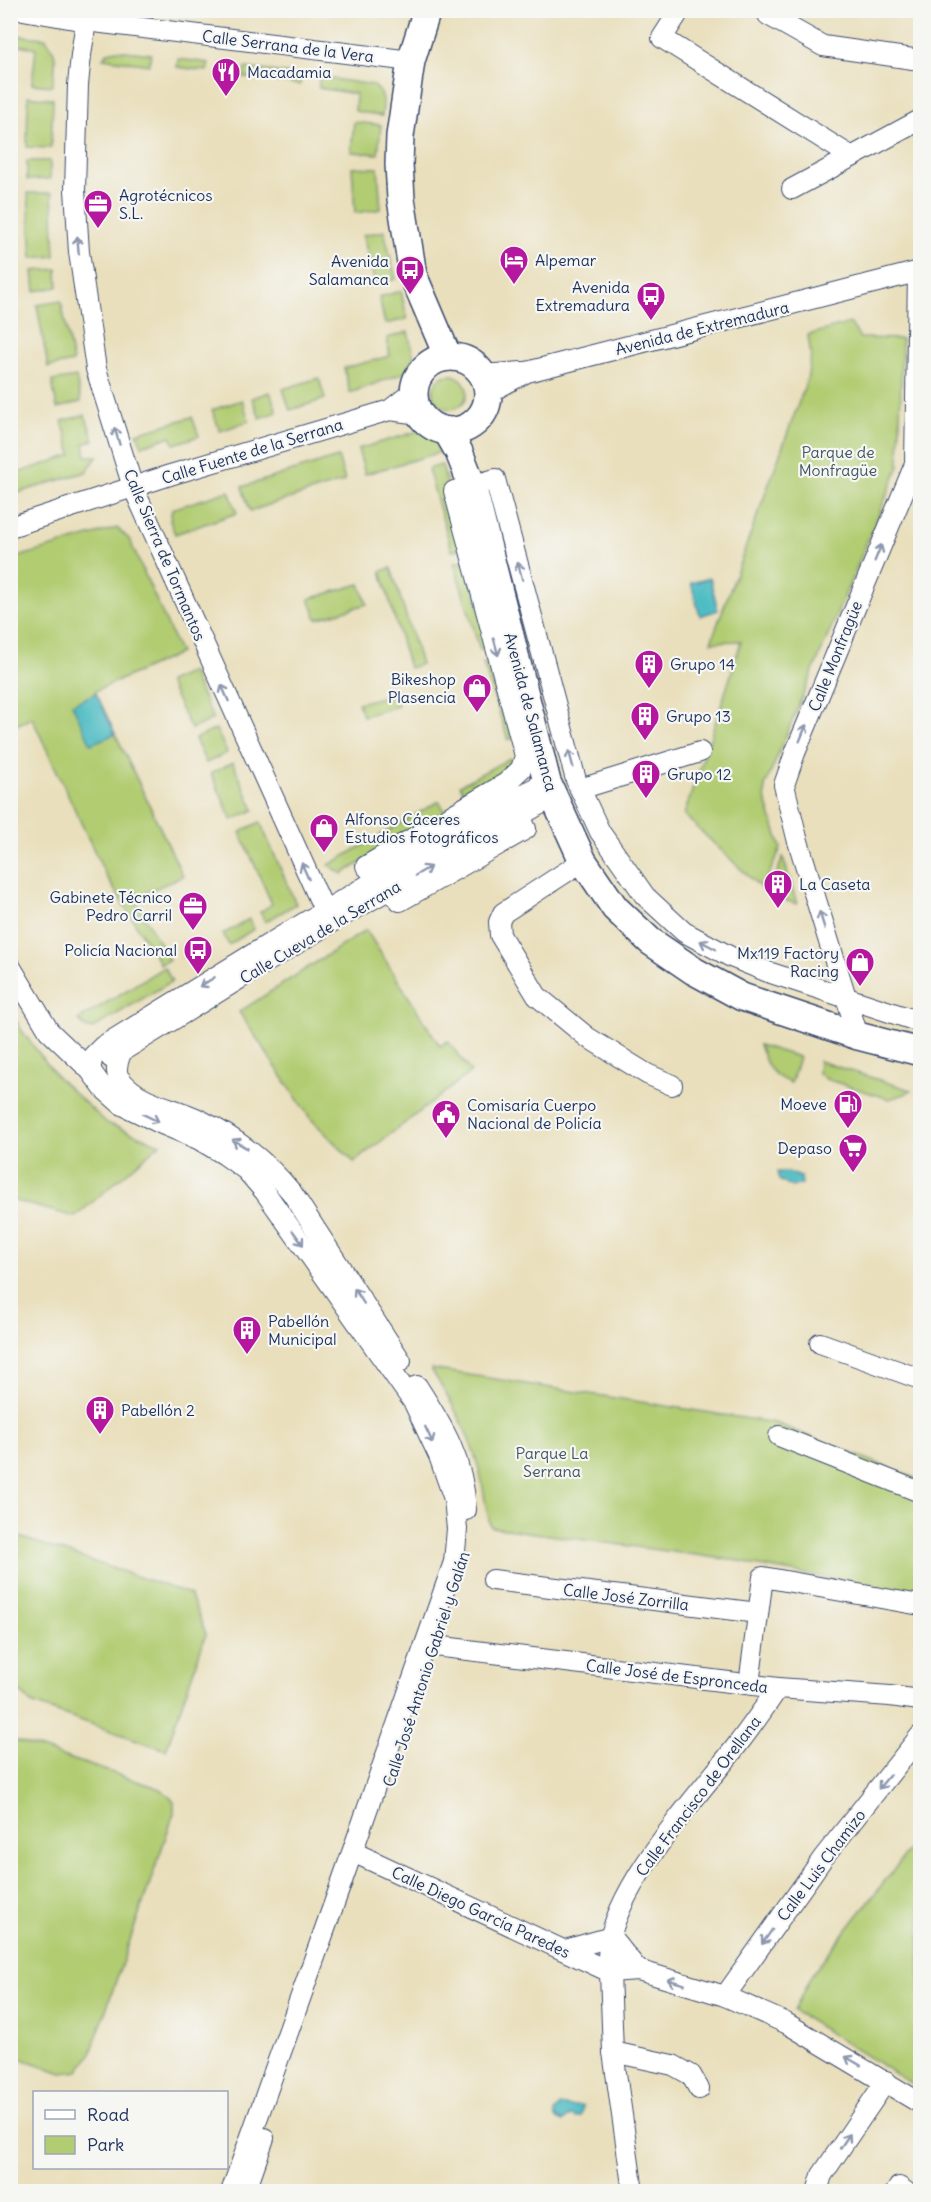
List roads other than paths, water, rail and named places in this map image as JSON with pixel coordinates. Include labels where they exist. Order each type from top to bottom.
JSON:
[{"type":"main road","points":[[427,10],[411,61],[400,136],[399,164],[401,199],[413,275],[438,360]]},
{"type":"main road","points":[[438,360],[468,361],[485,384],[487,403],[482,413],[476,421],[457,429],[436,428],[426,422],[416,403],[416,381],[421,372],[438,360]]},
{"type":"main road","name":"Avenida de Salamanca","points":[[457,429],[459,452],[472,485],[550,790],[583,861],[615,908],[650,941],[694,971],[742,997],[858,1036],[921,1052]]},
{"type":"street","name":"Calle Serrana de la Vera","points":[[23,10],[86,21],[411,61]]},
{"type":"street","points":[[680,10],[662,38],[852,157]]},
{"type":"street","points":[[766,10],[768,15],[823,46],[921,60]]},
{"type":"street","name":"Calle Sierra de Tormantos","points":[[86,21],[81,55],[75,190],[79,252],[96,369],[133,488],[327,918]]},
{"type":"street","points":[[792,189],[921,120]]},
{"type":"street","name":"Avenida de Extremadura","points":[[485,384],[919,272]]},
{"type":"street","name":"Calle Monfragüe","points":[[858,1036],[796,838],[784,785],[795,753],[915,475],[919,272]]},
{"type":"street","name":"Calle Fuente de la Serrana","points":[[10,527],[416,403]]},
{"type":"street","points":[[550,790],[513,799],[366,866],[399,901],[526,829],[513,799],[525,756],[454,491],[495,479],[580,789],[600,832],[645,896],[684,932],[731,957],[768,972],[921,1022]]},
{"type":"street","points":[[580,789],[700,752]]},
{"type":"street","points":[[583,861],[503,914],[499,922],[500,935],[537,996],[587,1037],[647,1074],[672,1086]]},
{"type":"street","name":"Calle Cueva de la Serrana","points":[[90,1070],[112,1049],[384,885]]},
{"type":"street","points":[[10,966],[48,1031],[90,1070],[139,1097]]},
{"type":"street","points":[[65,1046],[82,1050],[112,1049]]},
{"type":"street","name":"Calle José Antonio Gabriel y Galán","points":[[112,1049],[118,1078],[139,1097],[206,1123],[249,1149],[274,1172],[292,1193],[441,1423],[454,1450],[465,1491],[468,1530],[466,1557],[358,1855],[231,2192]]},
{"type":"street","name":"Calle José Antonio Gabriel y Galán","points":[[90,1070],[104,1089],[121,1104],[198,1138],[246,1170],[265,1192],[414,1403],[440,1456],[454,1499],[457,1529],[454,1562],[245,2192]]},
{"type":"street","points":[[820,1343],[921,1379]]},
{"type":"street","points":[[778,1436],[921,1492]]},
{"type":"street","points":[[749,1684],[763,1577],[921,1605]]},
{"type":"street","name":"Calle José Zorrilla","points":[[493,1580],[758,1613]]},
{"type":"street","name":"Calle José de Espronceda","points":[[435,1646],[778,1688],[921,1700]]},
{"type":"street","name":"Calle Francisco de Orellana","points":[[633,2192],[613,2052],[608,1964],[611,1937],[629,1889],[663,1837],[738,1744],[778,1688]]},
{"type":"street","name":"Calle Luis Chamizo","points":[[725,1996],[823,1858],[921,1736]]},
{"type":"street","name":"Calle Diego García Paredes","points":[[358,1855],[610,1972]]},
{"type":"street","points":[[565,1950],[611,1937],[638,1970]]},
{"type":"street","points":[[610,1972],[638,1970],[725,1996],[786,2023],[886,2080],[921,2103]]},
{"type":"street","points":[[613,2052],[673,2065],[691,2075],[699,2089]]},
{"type":"street","points":[[817,2192],[822,2175],[886,2080]]},
{"type":"street","points":[[896,2192],[899,2187],[906,2192]]},
{"type":"water","points":[[710,578],[718,610],[700,616],[691,583]]},
{"type":"water","points":[[96,693],[115,734],[91,744],[72,704]]},
{"type":"water","points":[[777,1172],[788,1172],[801,1177],[802,1184],[792,1187],[779,1180]]},
{"type":"water","points":[[560,2106],[583,2106],[581,2117],[576,2118],[572,2115],[563,2122],[556,2118],[555,2112]]},
{"type":"place","name":"Macadamia","points":[[226,98]]},
{"type":"place","name":"Agrotécnicos S.L.","points":[[98,230]]},
{"type":"place","name":"Alpemar","points":[[514,286]]},
{"type":"place","name":"Avenida Salamanca","points":[[410,296]]},
{"type":"place","name":"Avenida Extremadura","points":[[651,322]]},
{"type":"place","name":"Grupo 14","points":[[649,690]]},
{"type":"place","name":"Bikeshop Plasencia","points":[[477,714]]},
{"type":"place","name":"Grupo 13","points":[[645,742]]},
{"type":"place","name":"Grupo 12","points":[[646,800]]},
{"type":"place","name":"Alfonso Cáceres Estudios Fotográficos","points":[[324,854]]},
{"type":"place","name":"La Caseta","points":[[778,910]]},
{"type":"place","name":"Gabinete Técnico Pedro Carril","points":[[193,932]]},
{"type":"place","name":"Policía Nacional","points":[[198,976]]},
{"type":"place","name":"Mx119 Factory Racing","points":[[860,988]]},
{"type":"place","name":"Moeve","points":[[848,1130]]},
{"type":"place","name":"Comisaría Cuerpo Nacional de Policía","points":[[446,1140]]},
{"type":"place","name":"Depaso","points":[[853,1174]]},
{"type":"place","name":"Pabellón Municipal","points":[[247,1356]]},
{"type":"place","name":"Pabellón 2","points":[[100,1436]]},
{"type":"park label","name":"Parque de Monfragüe","points":[[838,461]]},
{"type":"park label","name":"Parque La Serrana","points":[[552,1462]]}]
